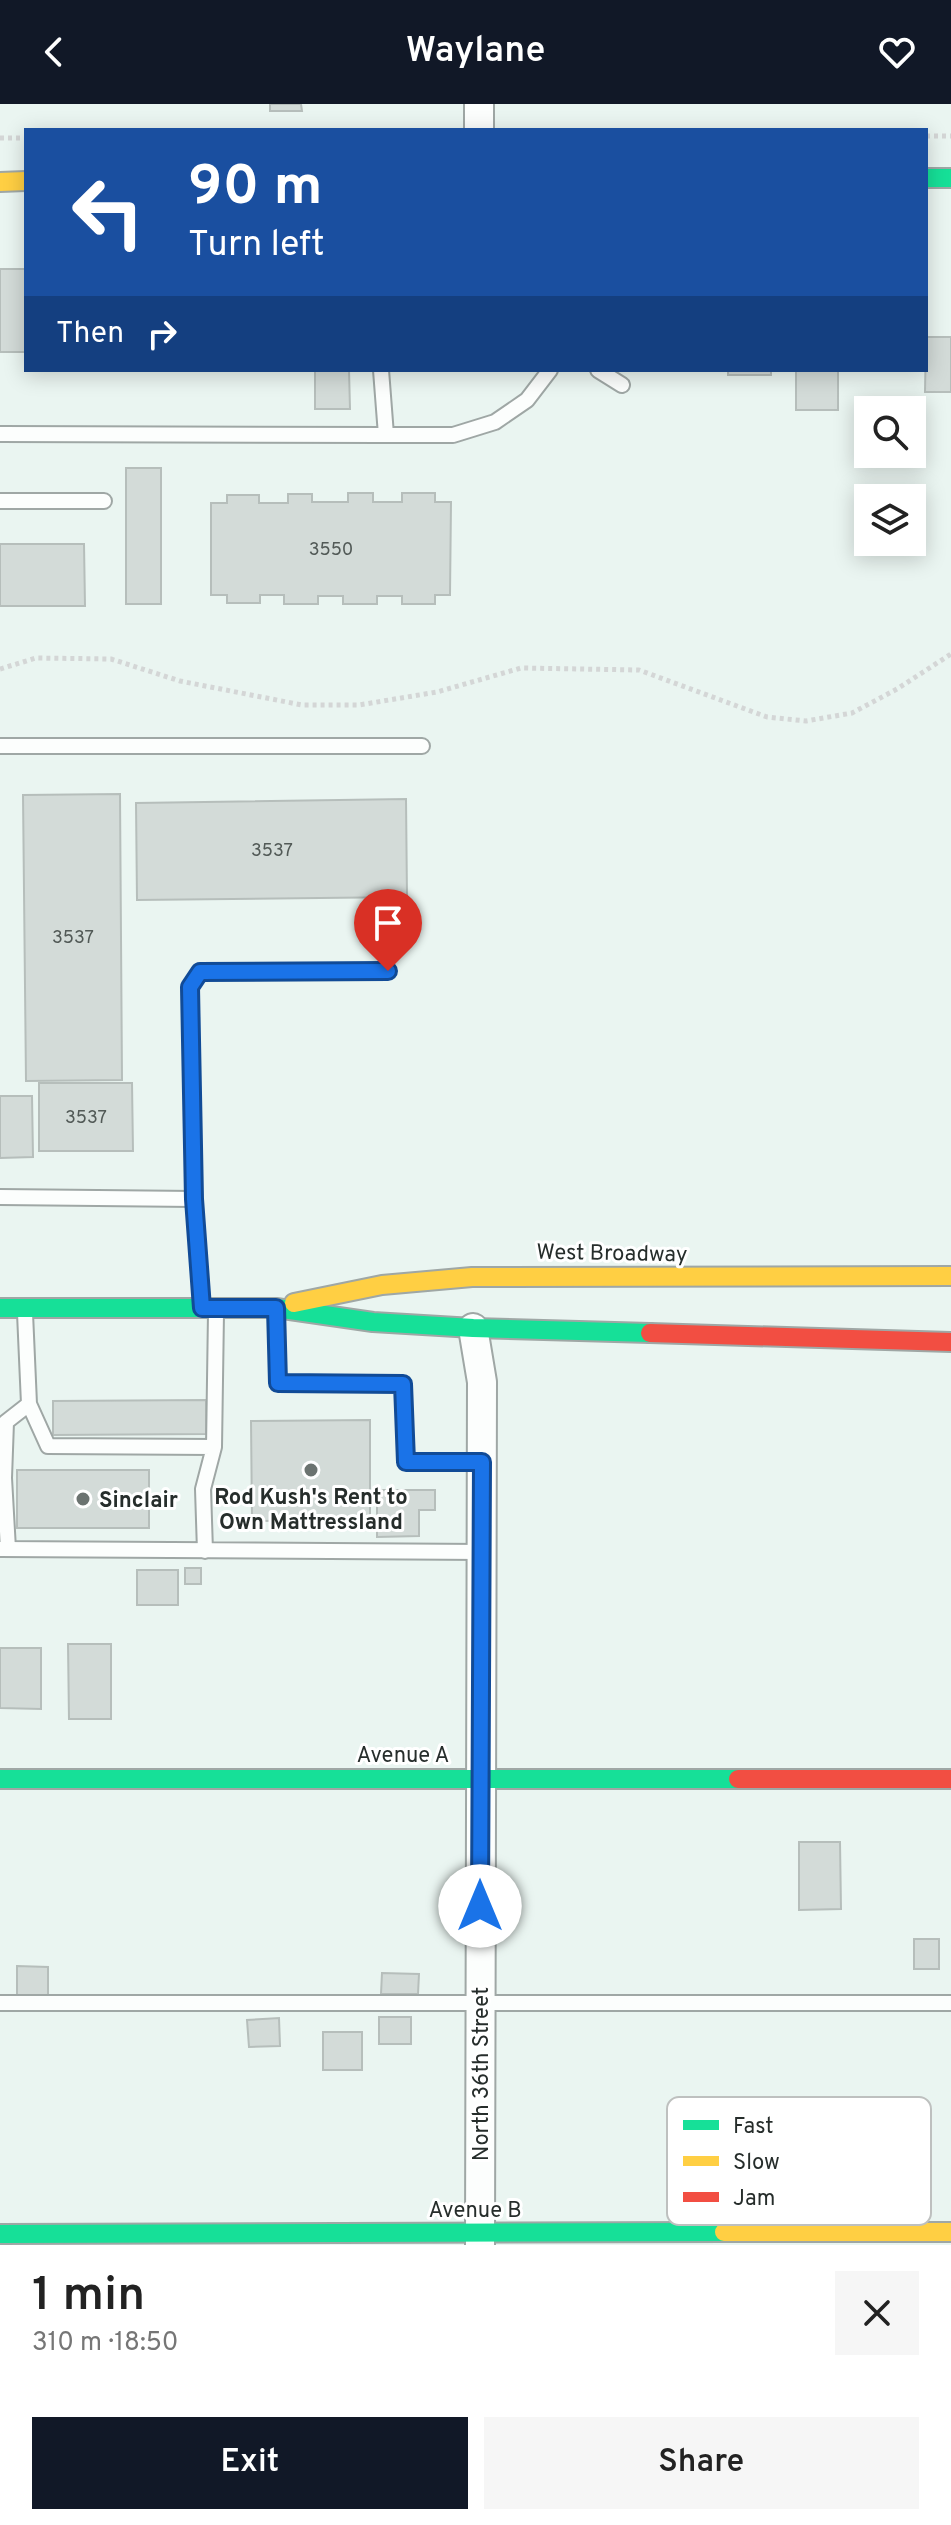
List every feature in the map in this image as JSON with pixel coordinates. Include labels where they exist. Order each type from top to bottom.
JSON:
[{"type":"street","points":[[479,104],[479,128]]},
{"type":"street","points":[[928,178],[951,178]]},
{"type":"street","points":[[0,182],[24,181]]},
{"type":"street","name":"West Broadway","points":[[276,1308],[367,1285],[455,1277],[567,1275],[808,1279],[951,1276]]},
{"type":"street","name":"West Broadway","points":[[0,1308],[276,1308],[373,1322],[473,1328],[951,1342]]},
{"type":"street","name":"North 36th Street","points":[[473,1328],[482,1382],[480,2239]]},
{"type":"street","name":"Avenue A","points":[[0,1779],[951,1779]]},
{"type":"street","name":"Avenue B","points":[[0,2234],[480,2239],[951,2232]]},
{"type":"lane","points":[[381,372],[386,435]]},
{"type":"lane","points":[[0,434],[453,435],[495,422],[527,400],[548,372]]},
{"type":"lane","points":[[601,372],[622,385]]},
{"type":"lane","points":[[0,501],[104,501]]},
{"type":"lane","points":[[0,746],[422,746]]},
{"type":"lane","points":[[205,1551],[203,1489],[214,1447],[209,1308],[194,1199],[190,987],[200,972],[388,971]]},
{"type":"lane","points":[[0,1197],[194,1199]]},
{"type":"lane","points":[[25,1308],[29,1404],[48,1446],[214,1447]]},
{"type":"lane","points":[[276,1308],[278,1383],[403,1384],[406,1462],[482,1462]]},
{"type":"lane","points":[[29,1404],[6,1422],[4,1549],[483,1552]]},
{"type":"lane","points":[[0,2003],[951,2003]]},
{"type":"path","points":[[928,136],[951,136]]},
{"type":"path","points":[[0,138],[24,138]]},
{"type":"path","points":[[0,669],[36,658],[111,659],[180,681],[302,705],[359,705],[437,692],[521,668],[639,670],[767,717],[806,721],[852,713],[897,689],[951,654]]},
{"type":"building","points":[[270,104],[301,104],[302,111],[270,111]]},
{"type":"building","points":[[0,269],[24,269],[24,352],[0,352]]},
{"type":"building","points":[[928,337],[951,337],[951,392],[925,392]]},
{"type":"building","points":[[315,372],[349,372],[350,409],[315,409]]},
{"type":"building","points":[[728,372],[771,372],[771,375],[728,375]]},
{"type":"building","points":[[796,372],[838,372],[838,410],[796,410]]},
{"type":"building","points":[[126,468],[161,468],[161,604],[126,604]]},
{"type":"building","points":[[348,493],[373,493],[373,502],[402,502],[402,493],[435,493],[435,502],[451,502],[450,595],[435,595],[435,604],[402,604],[402,596],[377,596],[377,604],[343,604],[343,596],[318,596],[318,604],[284,604],[284,595],[260,595],[260,603],[227,603],[227,595],[211,595],[211,503],[227,503],[227,495],[259,495],[259,503],[288,503],[288,494],[312,494],[312,502],[348,502]]},
{"type":"building","points":[[0,544],[84,544],[85,606],[0,606]]},
{"type":"building","points":[[120,794],[122,1080],[26,1081],[23,795]]},
{"type":"building","points":[[406,799],[407,897],[137,900],[136,803]]},
{"type":"building","points":[[39,1083],[132,1083],[133,1151],[39,1151]]},
{"type":"building","points":[[0,1096],[32,1096],[33,1157],[0,1158]]},
{"type":"building","points":[[206,1400],[206,1434],[53,1435],[53,1401]]},
{"type":"building","name":"Rod Kush's Rent to Own Mattressland","points":[[370,1420],[370,1520],[252,1521],[251,1421]]},
{"type":"building","name":"Sinclair","points":[[17,1470],[149,1470],[149,1528],[17,1528]]},
{"type":"building","points":[[377,1490],[435,1490],[435,1510],[419,1510],[419,1536],[377,1537]]},
{"type":"building","points":[[185,1568],[201,1568],[201,1584],[185,1584]]},
{"type":"building","points":[[137,1570],[178,1570],[178,1605],[137,1605]]},
{"type":"building","points":[[68,1644],[111,1644],[111,1719],[69,1719]]},
{"type":"building","points":[[0,1648],[41,1648],[41,1709],[0,1708]]},
{"type":"building","points":[[799,1842],[840,1842],[841,1909],[799,1910]]},
{"type":"building","points":[[914,1939],[939,1939],[939,1969],[914,1969]]},
{"type":"building","points":[[17,1966],[48,1967],[48,1998],[17,1997]]},
{"type":"building","points":[[382,1973],[419,1974],[418,1994],[381,1994]]},
{"type":"building","points":[[379,2017],[411,2017],[411,2044],[379,2044]]},
{"type":"building","points":[[279,2018],[280,2046],[249,2047],[247,2020]]},
{"type":"building","points":[[323,2032],[362,2032],[362,2070],[323,2070]]},
{"type":"traffic: fast","points":[[928,178],[951,178]]},
{"type":"traffic: fast","points":[[0,1308],[276,1308],[373,1322],[650,1333]]},
{"type":"traffic: fast","points":[[0,1779],[738,1779]]},
{"type":"traffic: fast","points":[[0,2234],[724,2232]]},
{"type":"traffic: slow","points":[[0,182],[24,181]]},
{"type":"traffic: slow","points":[[294,1303],[382,1285],[472,1277],[951,1276]]},
{"type":"traffic: slow","points":[[724,2232],[951,2232]]},
{"type":"traffic: jam","points":[[650,1333],[951,1342]]},
{"type":"traffic: jam","points":[[738,1779],[951,1779]]},
{"type":"place","name":"Rod Kush's Rent to Own Mattressland","points":[[311,1470]]},
{"type":"place","name":"Sinclair","points":[[83,1499]]},
{"type":"route","points":[[388,971],[200,972],[190,987],[194,1199],[202,1308],[276,1308],[278,1383],[403,1384],[406,1462],[482,1462],[480,1906]]}]
